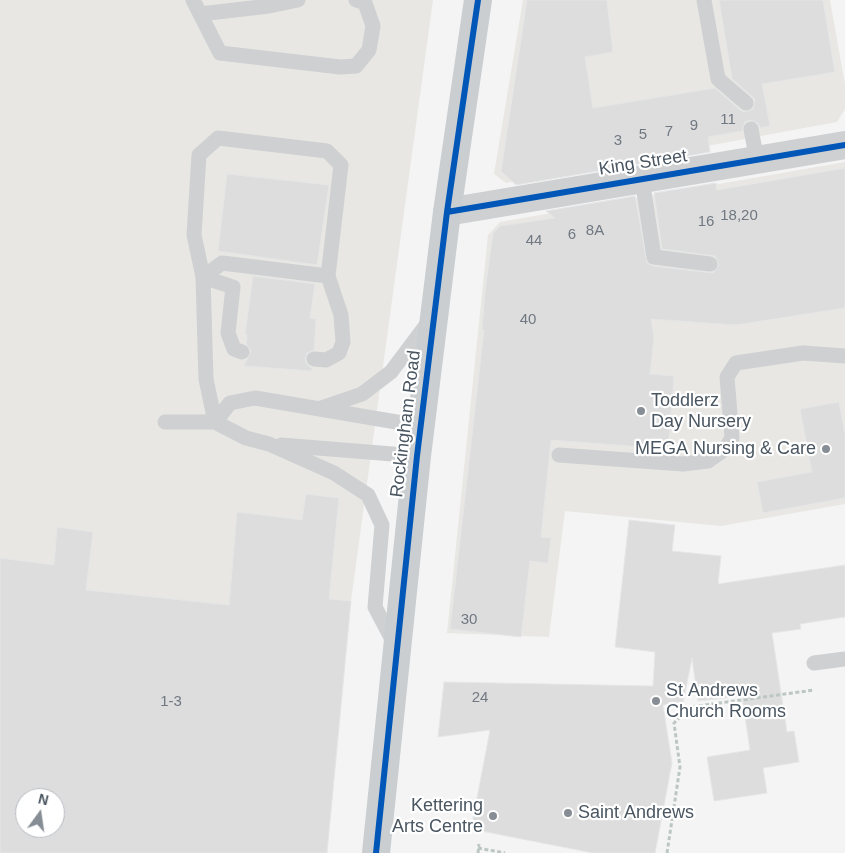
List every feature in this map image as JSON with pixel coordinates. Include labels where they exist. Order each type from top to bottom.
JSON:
[{"type":"main road","name":"Rockingham Road","points":[[376,853],[416,456],[447,212],[478,0]]},
{"type":"street","name":"King Street","points":[[447,212],[845,145]]},
{"type":"lane","points":[[298,0],[268,6],[196,7],[220,53],[340,67],[356,66],[370,50],[373,26],[365,4],[356,0]]},
{"type":"lane","points":[[704,0],[718,79],[746,103]]},
{"type":"lane","points":[[751,129],[757,161]]},
{"type":"lane","points":[[215,422],[206,379],[203,277],[194,235],[199,155],[218,138],[327,151],[341,165],[328,276],[341,315],[343,342],[339,353],[326,360],[314,359]]},
{"type":"lane","points":[[642,179],[654,257],[710,264]]},
{"type":"lane","points":[[203,277],[222,263],[328,276]]},
{"type":"lane","points":[[203,277],[232,287],[228,332],[234,349],[242,352]]},
{"type":"lane","points":[[320,409],[362,394],[391,372],[434,314]]},
{"type":"lane","points":[[559,454],[684,464],[708,461],[725,449],[732,438],[727,377],[736,363],[803,353],[845,356]]},
{"type":"lane","points":[[215,422],[230,403],[255,398],[420,426]]},
{"type":"lane","points":[[165,422],[215,422],[246,438],[269,444],[334,473],[368,494],[382,526],[375,607],[396,648]]},
{"type":"lane","points":[[269,444],[416,456]]},
{"type":"lane","points":[[814,663],[845,659]]},
{"type":"path","points":[[667,853],[680,767],[674,723],[690,707],[818,689],[814,663]]},
{"type":"path","points":[[478,849],[505,853]]},
{"type":"shaded area","points":[[0,0],[433,0],[351,601],[327,853],[0,853]]},
{"type":"shaded area","points":[[523,0],[830,0],[845,85],[845,109],[837,122],[506,183],[494,174]]},
{"type":"shaded area","points":[[845,162],[845,504],[721,526],[565,511],[549,637],[447,633],[488,235],[500,222]]},
{"type":"building","points":[[527,0],[607,0],[613,52],[585,57],[593,108],[715,88],[740,110],[745,112],[753,109],[755,99],[732,79],[719,0],[823,0],[835,72],[762,84],[770,126],[760,128],[758,123],[750,120],[745,122],[742,131],[708,137],[710,152],[516,185],[501,171]]},
{"type":"building","points":[[845,168],[845,308],[736,325],[651,319],[654,337],[650,374],[674,376],[668,449],[551,440],[541,537],[551,538],[548,563],[530,561],[521,637],[450,629],[484,330],[482,330],[485,291],[493,233],[500,226],[555,218],[546,211],[635,196],[647,263],[653,266],[713,273],[719,265],[715,256],[662,249],[654,193],[716,183],[717,190]]},
{"type":"building","points":[[227,174],[329,185],[317,265],[218,251]]},
{"type":"building","points":[[253,276],[315,284],[310,318],[316,319],[314,350],[307,353],[305,359],[306,363],[312,368],[312,371],[244,366],[251,351],[246,344],[247,335],[245,334]]},
{"type":"building","name":"MEGA Nursing & Care","points":[[839,402],[845,434],[845,498],[763,513],[757,482],[812,472],[800,409]]},
{"type":"building","points":[[306,494],[339,498],[329,599],[351,601],[327,853],[0,853],[0,558],[54,565],[57,527],[93,532],[86,590],[229,605],[237,512],[302,520]]},
{"type":"building","points":[[629,520],[675,525],[672,551],[721,556],[718,584],[845,565],[845,617],[800,624],[801,629],[772,633],[787,732],[794,731],[799,762],[763,768],[767,793],[714,801],[707,757],[750,750],[742,696],[698,701],[692,658],[683,703],[663,705],[672,763],[655,853],[593,853],[471,829],[490,730],[438,737],[444,682],[653,686],[655,652],[615,647]]},
{"type":"cycle path","points":[[376,853],[417,456],[447,212],[478,0]]},
{"type":"cycle path","points":[[447,212],[845,145]]},
{"type":"place","name":"Toddlerz Day Nursery","points":[[641,411]]},
{"type":"place","name":"MEGA Nursing & Care","points":[[826,449]]},
{"type":"place","name":"St Andrews Church Rooms","points":[[656,701]]},
{"type":"place","name":"Saint Andrews","points":[[568,813]]},
{"type":"place","name":"Kettering Arts Centre","points":[[493,816]]}]
